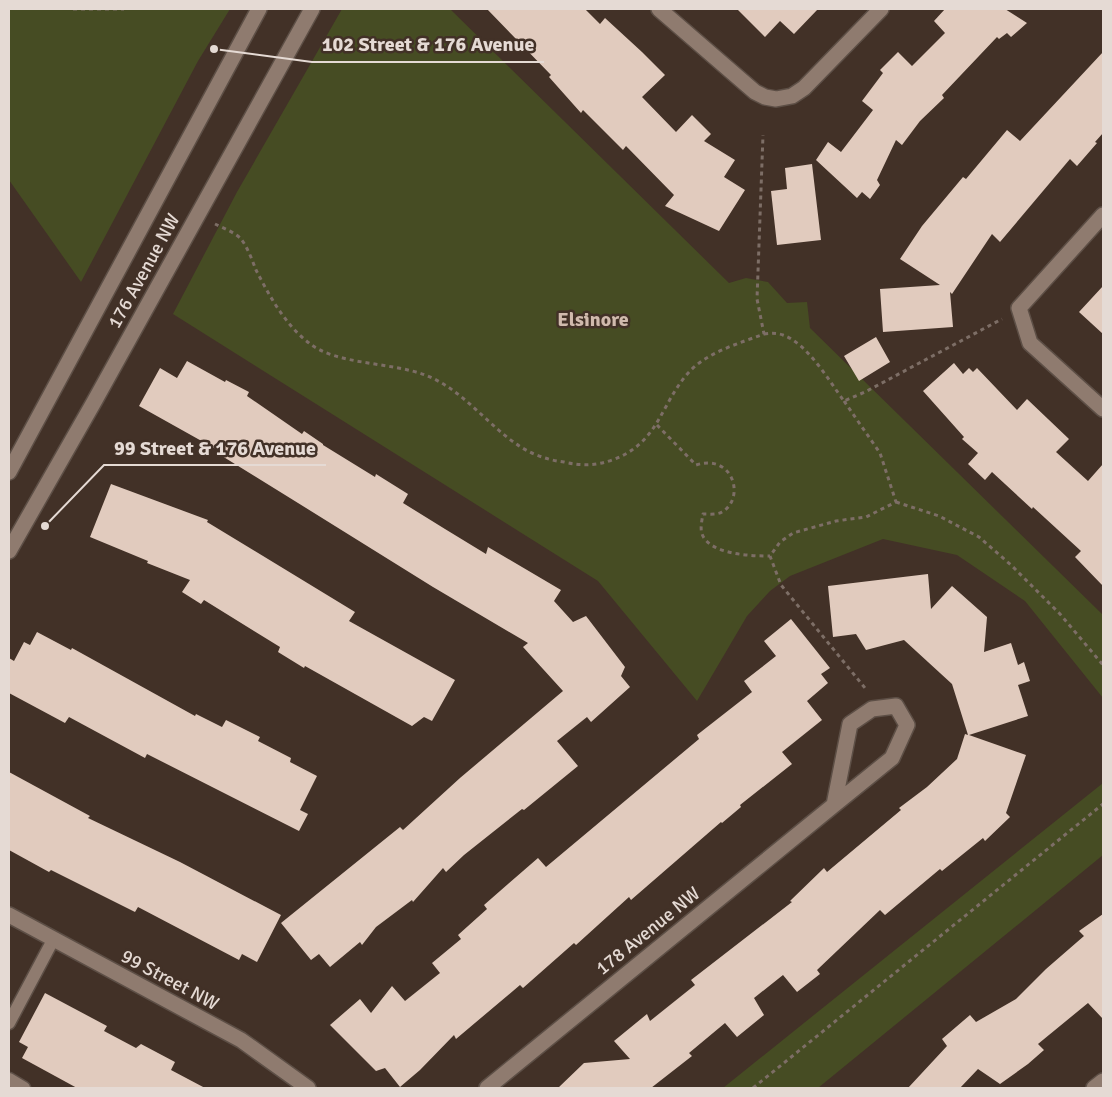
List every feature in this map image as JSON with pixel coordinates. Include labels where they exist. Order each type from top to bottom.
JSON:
[{"type":"street","name":"176 Avenue NW","points":[[9,472],[259,9]]},
{"type":"street","name":"176 Avenue NW","points":[[9,551],[312,9]]},
{"type":"street","points":[[659,9],[743,83],[765,97],[776,99],[792,96],[804,88],[881,9]]},
{"type":"street","points":[[1103,215],[1020,308],[1030,344],[1103,409]]},
{"type":"street","name":"178 Avenue NW","points":[[487,1088],[892,758],[907,725],[896,706],[872,708],[850,724],[834,805]]},
{"type":"street","name":"99 Street NW","points":[[9,915],[241,1040],[308,1088]]},
{"type":"street","points":[[1094,1088],[1103,1081]]},
{"type":"lane","points":[[9,1023],[53,940]]},
{"type":"lane","points":[[9,1079],[24,1088]]},
{"type":"path","points":[[74,9],[124,9]]},
{"type":"path","points":[[763,135],[757,299],[764,334]]},
{"type":"path","points":[[215,224],[240,238],[267,290],[294,330],[310,344],[324,352],[411,370],[442,383],[468,402],[516,444],[534,454],[555,461],[590,465],[610,461],[631,451],[644,441],[657,425],[675,393],[691,370],[708,358],[730,347],[764,334],[774,333],[783,335],[805,350],[844,401],[880,453],[896,502]]},
{"type":"path","points":[[844,401],[865,392],[991,326],[1020,308]]},
{"type":"path","points":[[657,425],[696,465],[707,462],[720,464],[730,472],[734,482],[734,494],[730,504],[722,512],[703,514],[702,535],[708,542],[724,551],[745,556],[770,556]]},
{"type":"path","points":[[770,556],[780,542],[793,533],[836,521],[866,516],[896,502],[939,516],[979,537],[1011,565],[1060,614],[1103,665]]},
{"type":"path","points":[[770,556],[781,585],[865,688]]},
{"type":"path","points":[[753,1088],[1103,804]]},
{"type":"green space","points":[[9,9],[230,9],[198,61],[81,282],[9,180]]},
{"type":"green space","points":[[342,9],[450,9],[729,283],[746,278],[768,282],[787,303],[807,302],[810,328],[1103,615],[1103,698],[1025,601],[957,555],[883,539],[790,576],[770,591],[747,616],[697,701],[598,581],[173,314],[237,192]]},
{"type":"green space","points":[[1103,783],[1103,855],[818,1088],[723,1088]]},
{"type":"building","points":[[487,9],[585,9],[600,24],[605,18],[642,52],[665,75],[642,97],[676,132],[692,115],[711,134],[704,141],[735,160],[724,177],[745,190],[719,231],[665,206],[674,195],[626,146],[623,150],[583,110],[581,113],[549,77],[551,75]]},
{"type":"building","points":[[737,9],[818,9],[794,34],[780,21],[765,37]]},
{"type":"building","points":[[945,9],[1005,9],[1027,23],[1011,37],[1007,33],[999,39],[997,37],[942,95],[944,98],[920,121],[902,145],[896,140],[877,180],[880,185],[870,199],[862,192],[857,198],[816,160],[828,142],[841,152],[873,110],[862,101],[883,73],[880,70],[898,52],[912,66],[945,33],[934,21]]},
{"type":"building","points":[[1103,52],[1103,133],[1077,166],[1070,159],[1000,242],[992,234],[952,294],[950,292],[953,327],[883,332],[880,289],[940,285],[900,259],[922,226],[963,177],[966,179],[1007,130],[1020,141]]},
{"type":"building","points":[[812,164],[821,240],[777,245],[771,191],[787,189],[785,168]]},
{"type":"building","points":[[1103,286],[1103,334],[1079,312]]},
{"type":"building","points":[[876,337],[890,362],[859,381],[844,356]]},
{"type":"building","points":[[187,361],[225,382],[226,380],[249,392],[247,396],[302,434],[304,431],[375,477],[376,474],[408,494],[403,503],[445,529],[486,554],[488,547],[561,590],[554,601],[573,622],[586,616],[625,667],[621,676],[630,687],[591,722],[587,717],[557,741],[578,766],[464,855],[446,872],[443,868],[413,902],[412,900],[376,927],[362,945],[360,942],[330,967],[319,954],[311,960],[281,923],[400,827],[403,830],[460,778],[563,691],[523,647],[528,643],[433,587],[222,456],[223,453],[139,406],[160,368],[177,378]]},
{"type":"building","points":[[954,363],[963,374],[969,368],[973,372],[977,368],[1017,410],[1027,399],[1069,439],[1056,452],[1088,481],[1103,464],[1103,586],[1075,557],[1081,551],[1033,507],[1032,509],[992,472],[985,480],[968,464],[978,453],[962,439],[964,437],[923,391]]},
{"type":"building","points":[[111,484],[208,520],[207,522],[355,612],[349,621],[455,680],[432,721],[424,717],[412,726],[305,666],[304,668],[278,652],[280,647],[204,600],[201,604],[182,592],[190,580],[90,537]]},
{"type":"building","points":[[928,574],[931,609],[952,586],[987,617],[984,652],[1011,643],[1018,665],[1024,662],[1030,681],[1018,685],[1028,716],[969,735],[1026,755],[1006,813],[1010,817],[985,841],[983,838],[942,871],[940,869],[885,915],[880,910],[817,970],[820,974],[797,992],[783,975],[754,998],[764,1015],[737,1037],[725,1023],[689,1053],[692,1056],[651,1088],[558,1088],[584,1063],[630,1059],[614,1041],[647,1014],[650,1021],[695,985],[691,980],[792,902],[790,901],[824,868],[827,872],[901,810],[899,808],[927,787],[957,759],[965,734],[968,735],[952,684],[904,640],[866,650],[856,634],[833,637],[828,586]]},
{"type":"building","points":[[791,619],[830,668],[821,674],[828,683],[807,701],[822,720],[782,752],[792,764],[740,805],[741,807],[631,900],[629,897],[576,945],[574,943],[523,988],[520,985],[456,1039],[454,1035],[420,1070],[400,1087],[385,1068],[376,1071],[330,1025],[360,999],[371,1013],[392,986],[405,1001],[440,973],[432,963],[461,939],[458,935],[487,909],[484,905],[538,858],[546,867],[699,739],[697,735],[752,692],[744,681],[776,656],[764,641]]},
{"type":"building","points":[[37,632],[71,650],[72,648],[195,716],[196,714],[222,727],[226,720],[260,737],[258,741],[291,758],[290,762],[317,776],[300,810],[308,814],[299,831],[147,754],[145,758],[69,717],[65,723],[9,693],[9,658],[14,661],[24,642],[30,645]]},
{"type":"building","points":[[9,772],[90,816],[88,818],[180,862],[281,915],[257,962],[242,954],[239,960],[138,907],[135,912],[51,870],[49,872],[9,850]]},
{"type":"building","points":[[1103,914],[1103,1019],[1088,1003],[1038,1044],[1044,1050],[1000,1084],[978,1069],[960,1088],[908,1088],[947,1046],[942,1039],[970,1015],[976,1022],[1016,999],[1046,969],[1084,936],[1079,931]]},
{"type":"building","points":[[45,993],[107,1026],[104,1031],[136,1048],[141,1044],[175,1062],[171,1070],[205,1088],[77,1088],[22,1058],[28,1047],[19,1042]]},
{"type":"place","name":"102 Street & 176 Avenue","points":[[214,49]]},
{"type":"place","name":"99 Street & 176 Avenue","points":[[45,526]]},
{"type":"district","name":"Elsinore","points":[[593,319]]}]
